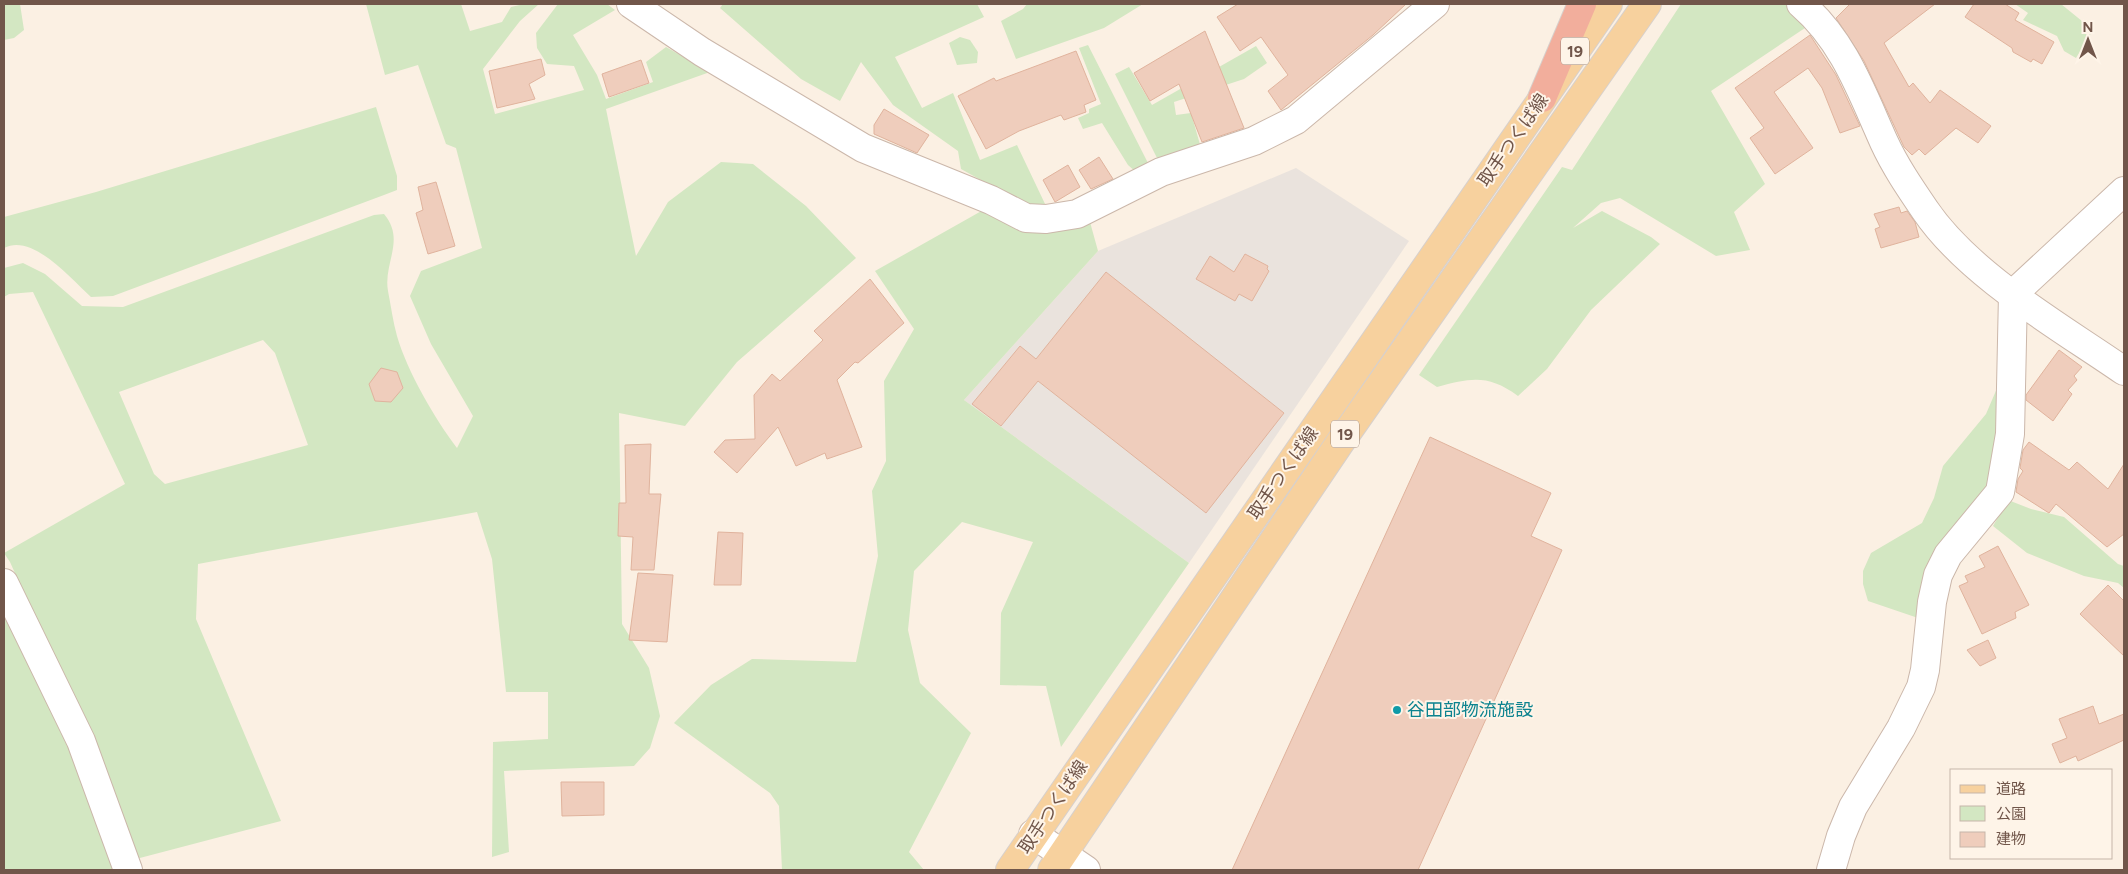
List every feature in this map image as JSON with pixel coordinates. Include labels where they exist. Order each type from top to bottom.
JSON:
[{"type":"highway","points":[[1542,98],[1582,4]]},
{"type":"main road","name":"取手つくば線","points":[[1010,870],[1033,834],[1608,4]]},
{"type":"main road","name":"取手つくば線","points":[[1057,862],[1339,444],[1647,4]]},
{"type":"street","points":[[631,4],[702,52],[863,148],[991,200],[1026,218],[1046,219],[1077,214],[1161,172],[1254,141],[1296,120],[1435,4]]},
{"type":"street","points":[[1801,4],[1816,17],[1840,47],[1863,90],[1894,163],[1945,237],[1980,270],[2124,371]]},
{"type":"street","points":[[1831,870],[1841,836],[1853,807],[1901,728],[1921,687],[1925,670],[1932,602],[1938,575],[1948,555],[2000,492],[2010,434],[2013,294],[2124,191]]},
{"type":"street","points":[[4,583],[81,741],[128,870]]},
{"type":"street","points":[[1033,834],[1057,862],[1086,870]]},
{"type":"shaded area","points":[[1296,168],[1409,241],[1189,563],[964,400],[1098,251]]},
{"type":"green space","points":[[4,4],[20,4],[24,30],[14,38],[4,40]]},
{"type":"green space","points":[[366,4],[461,4],[470,31],[502,22],[511,7],[524,4],[539,4],[520,21],[483,69],[495,114],[584,90],[574,66],[547,64],[537,48],[536,33],[558,4],[607,4],[615,10],[573,35],[597,75],[606,99],[653,82],[646,62],[666,47],[710,72],[606,109],[636,256],[668,202],[721,162],[753,164],[806,206],[856,258],[737,362],[685,426],[619,413],[622,624],[649,668],[660,716],[650,748],[634,766],[504,771],[509,852],[492,857],[493,742],[548,739],[548,692],[506,692],[492,559],[477,512],[198,564],[196,619],[281,821],[136,859],[76,710],[10,562],[4,553],[125,484],[33,292],[9,294],[4,297],[4,268],[23,263],[45,274],[82,306],[123,307],[374,215],[384,214],[390,224],[394,242],[387,281],[397,336],[422,394],[457,448],[473,416],[431,344],[410,296],[421,271],[482,248],[456,148],[446,144],[418,65],[385,75]],"holes":[[[263,340],[275,353],[308,445],[165,484],[154,474],[119,392]]]},
{"type":"green space","points":[[723,4],[977,4],[984,17],[895,57],[922,108],[953,93],[980,160],[1017,145],[1046,206],[1024,204],[961,169],[958,151],[893,105],[861,62],[840,101],[801,79],[720,8]]},
{"type":"green space","points":[[1027,4],[1143,4],[1104,28],[1016,59],[1001,21],[1023,9]]},
{"type":"green space","points":[[1681,4],[1785,4],[1808,26],[1711,91],[1765,184],[1734,212],[1750,250],[1716,256],[1620,198],[1601,203],[1573,228],[1602,211],[1651,237],[1660,244],[1591,310],[1547,369],[1518,396],[1488,381],[1470,380],[1437,387],[1419,375],[1562,167],[1572,170]]},
{"type":"green space","points":[[2015,4],[2061,4],[2093,30],[2076,58],[2064,51],[2057,36],[2023,20],[2028,13]]},
{"type":"green space","points":[[960,37],[970,40],[978,52],[977,63],[957,65],[949,43]]},
{"type":"green space","points":[[1088,45],[1149,165],[1137,173],[1128,165],[1102,123],[1083,129],[1078,118],[1089,113],[1089,109],[1101,104],[1079,48]]},
{"type":"green space","points":[[1256,46],[1267,63],[1244,79],[1174,102],[1176,115],[1191,113],[1201,148],[1158,160],[1115,74],[1129,67],[1152,105]]},
{"type":"green space","points":[[376,107],[397,176],[397,190],[384,195],[113,296],[91,297],[51,260],[39,252],[15,245],[4,248],[4,217],[96,192]]},
{"type":"green space","points":[[985,209],[1013,227],[1067,230],[1090,222],[1098,251],[964,400],[1189,563],[1061,747],[1046,686],[1000,685],[1001,613],[1033,542],[962,522],[914,571],[908,630],[920,683],[971,733],[909,852],[924,870],[782,870],[779,806],[770,793],[674,723],[711,685],[752,659],[856,662],[878,556],[872,491],[886,461],[884,381],[914,329],[875,271]]},
{"type":"green space","points":[[2001,379],[1994,481],[1921,619],[1868,601],[1863,584],[1863,571],[1871,553],[1922,523],[1934,498],[1943,466],[1986,414]]},
{"type":"green space","points":[[2008,500],[2031,509],[2064,517],[2118,564],[2124,566],[2124,588],[2118,583],[2084,576],[2027,553],[1993,526]]},
{"type":"green space","points":[[4,604],[75,742],[122,870],[4,870]]},
{"type":"building","points":[[1238,4],[1406,4],[1373,35],[1281,110],[1268,91],[1288,75],[1261,37],[1240,51],[1217,17]]},
{"type":"building","points":[[1850,4],[1935,4],[1884,43],[1909,87],[1913,83],[1930,103],[1940,90],[1991,126],[1978,143],[1956,128],[1925,155],[1919,149],[1912,155],[1904,147],[1864,61],[1836,18]]},
{"type":"building","points":[[1974,4],[2005,4],[2019,13],[2015,20],[2054,42],[2042,64],[2033,59],[2031,62],[2013,52],[2012,48],[1965,17]]},
{"type":"building","points":[[1205,31],[1244,128],[1202,142],[1179,84],[1150,101],[1134,73]]},
{"type":"building","points":[[1810,35],[1836,75],[1860,126],[1840,133],[1822,88],[1808,68],[1774,92],[1813,148],[1775,174],[1750,138],[1764,128],[1735,88]]},
{"type":"building","points":[[1076,51],[1096,100],[1084,105],[1086,112],[1064,120],[1061,115],[1019,131],[986,149],[958,96],[994,78],[996,81]]},
{"type":"building","points":[[541,59],[545,75],[529,84],[535,99],[497,108],[489,71]]},
{"type":"building","points":[[641,60],[649,83],[609,97],[602,74]]},
{"type":"building","points":[[884,109],[929,135],[917,153],[874,134],[874,125]]},
{"type":"building","points":[[1099,157],[1113,179],[1091,189],[1079,170]]},
{"type":"building","points":[[1068,165],[1080,187],[1055,202],[1043,180]]},
{"type":"building","points":[[436,182],[455,246],[428,254],[416,213],[423,210],[418,187]]},
{"type":"building","points":[[1899,207],[1901,213],[1907,211],[1915,222],[1919,237],[1881,248],[1875,229],[1880,227],[1874,214]]},
{"type":"building","points":[[1245,254],[1268,266],[1267,269],[1269,271],[1252,301],[1239,294],[1235,301],[1196,279],[1210,256],[1234,272]]},
{"type":"building","points":[[1106,272],[1284,413],[1206,513],[1038,381],[1001,426],[972,404],[1020,346],[1036,359]]},
{"type":"building","points":[[870,279],[904,323],[858,363],[855,362],[837,380],[862,447],[827,459],[825,453],[796,466],[778,427],[737,473],[714,452],[725,440],[755,439],[754,395],[772,374],[780,381],[823,340],[814,331]]},
{"type":"building","points":[[2059,350],[2082,367],[2074,376],[2077,380],[2068,390],[2072,394],[2053,421],[2026,400],[2026,395]]},
{"type":"building","points":[[381,368],[397,372],[403,388],[391,402],[375,401],[369,384]]},
{"type":"building","name":"谷田部物流施設","points":[[1430,437],[1551,493],[1531,536],[1562,550],[1418,870],[1232,870]]},
{"type":"building","points":[[2029,442],[2069,470],[2077,462],[2108,489],[2124,464],[2124,534],[2107,547],[2056,504],[2049,513],[2016,492],[2018,479],[2023,471],[2020,468],[2023,450]]},
{"type":"building","points":[[651,444],[649,494],[661,494],[654,570],[631,570],[633,537],[618,536],[619,503],[626,503],[625,445]]},
{"type":"building","points":[[718,532],[743,533],[741,585],[714,585]]},
{"type":"building","points":[[1998,546],[2029,605],[2015,612],[2016,618],[1982,634],[1959,586],[1968,582],[1965,576],[1985,567],[1979,556]]},
{"type":"building","points":[[638,573],[673,575],[667,642],[629,640]]},
{"type":"building","points":[[2108,585],[2124,601],[2124,656],[2080,614]]},
{"type":"building","points":[[1988,640],[1996,658],[1980,666],[1967,650]]},
{"type":"building","points":[[2093,706],[2099,724],[2124,714],[2124,740],[2078,761],[2076,756],[2060,763],[2052,744],[2067,738],[2059,719]]},
{"type":"building","points":[[561,782],[604,782],[604,815],[562,816]]},
{"type":"place","name":"谷田部物流施設","points":[[1397,710]]}]
